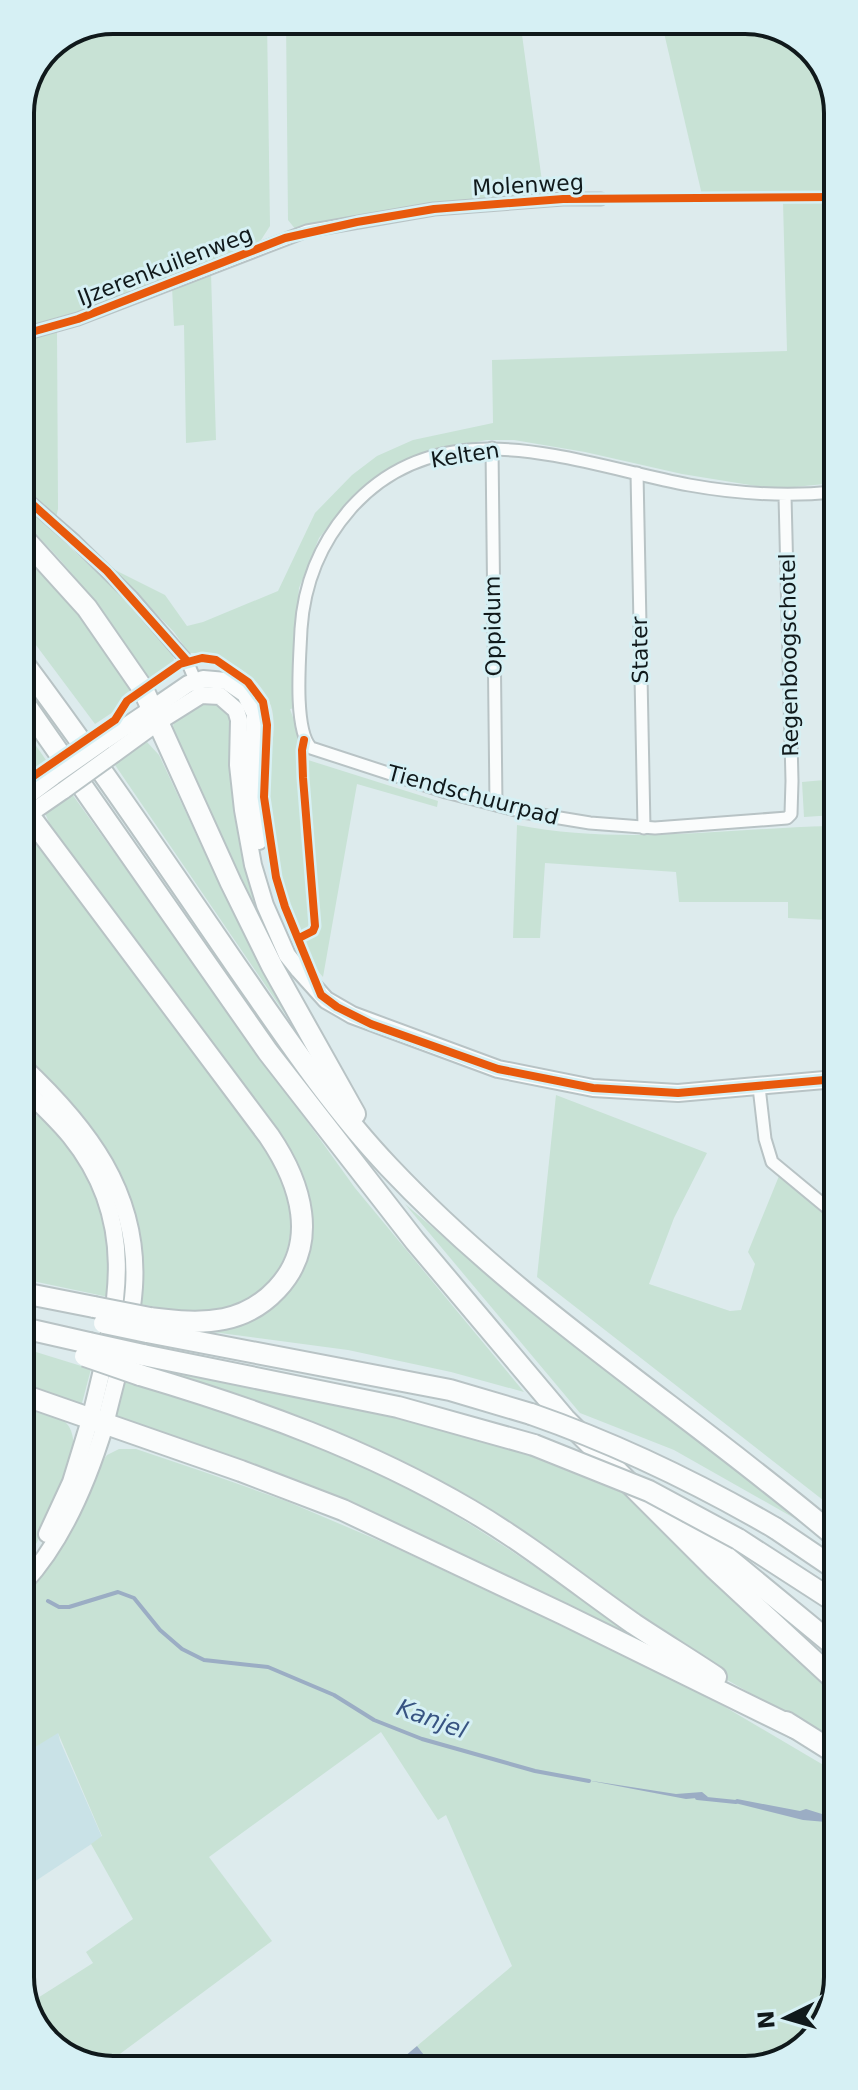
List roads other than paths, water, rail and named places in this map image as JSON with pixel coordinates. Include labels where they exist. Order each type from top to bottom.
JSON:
[{"type":"highway","points":[[34,549],[87,608],[143,689],[272,966],[350,1102],[370,1145]]},
{"type":"highway","points":[[34,678],[289,1041],[370,1145],[424,1203],[487,1263],[824,1527]]},
{"type":"highway","points":[[34,717],[317,1117],[415,1241],[565,1419],[677,1532],[824,1670]]},
{"type":"highway","points":[[34,825],[269,1136],[284,1157],[297,1189],[303,1221],[299,1252],[287,1278],[264,1301],[226,1319],[149,1325]]},
{"type":"highway","points":[[34,1296],[93,1314]]},
{"type":"highway","points":[[34,1306],[149,1325],[450,1390],[531,1414],[613,1444],[671,1471],[775,1528],[824,1561]]},
{"type":"highway","points":[[34,1331],[142,1365],[398,1407],[534,1445],[649,1491],[738,1539],[824,1595]]},
{"type":"highway","points":[[142,1365],[319,1435],[422,1484],[525,1544],[635,1624],[824,1746]]},
{"type":"highway","points":[[546,1395],[687,1525],[824,1637]]},
{"type":"highway","points":[[34,1399],[343,1510],[795,1728]]},
{"type":"street","name":"Molenweg","points":[[276,242],[331,226],[434,209],[601,199]]},
{"type":"street","name":"IJzerenkuilenweg","points":[[34,331],[78,319],[276,242]]},
{"type":"street","name":"Kelten","points":[[304,740],[300,693],[303,610],[315,565],[334,529],[367,492],[401,469],[428,459],[492,448],[538,451],[733,492],[785,496],[824,493]]},
{"type":"street","name":"Oppidum","points":[[492,448],[496,805]]},
{"type":"street","name":"Stater","points":[[637,473],[644,828]]},
{"type":"street","name":"Regenboogschotel","points":[[785,496],[791,814]]},
{"type":"street","points":[[34,505],[132,597],[187,661],[198,688],[224,698],[233,706],[238,715],[238,765],[253,865],[265,905],[287,955],[326,1000],[352,1015],[498,1069],[577,1085],[625,1092],[678,1093],[824,1080]]},
{"type":"street","points":[[34,802],[198,688]]},
{"type":"street","name":"Tiendschuurpad","points":[[304,740],[311,748],[496,805],[590,823],[644,828],[783,818],[791,814]]},
{"type":"street","points":[[759,1087],[770,1158],[777,1168],[824,1205]]},
{"type":"street","points":[[34,1088],[71,1115],[102,1157],[121,1198],[134,1268],[133,1301],[77,1501],[34,1569]]},
{"type":"street","points":[[34,1557],[64,1500],[97,1422]]},
{"type":"waterway","name":"Kanjel","points":[[48,1601],[59,1607],[69,1607],[118,1592],[134,1598],[160,1630],[182,1649],[204,1660],[268,1667],[334,1695],[374,1720],[422,1739],[535,1771],[589,1781]]},
{"type":"waterway","name":"Kanjel","points":[[697,1798],[736,1802]]}]
